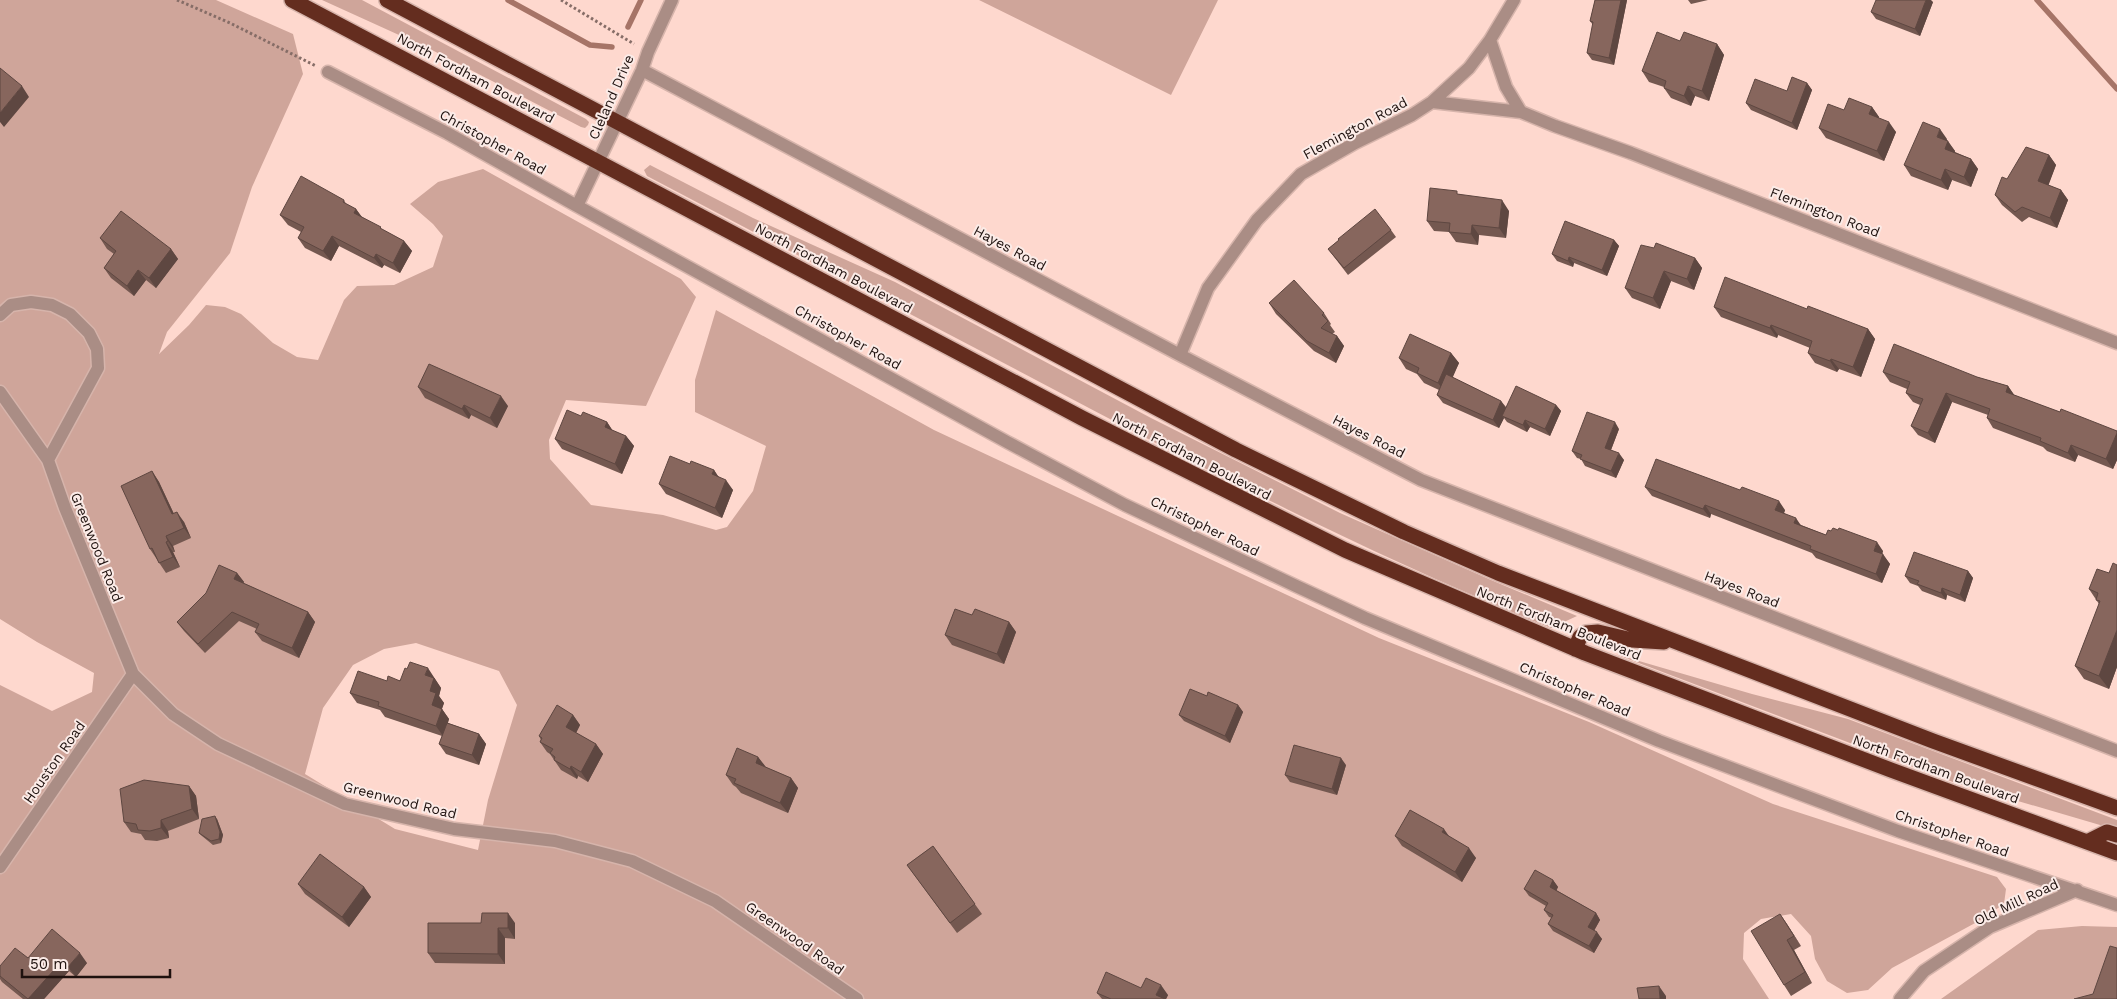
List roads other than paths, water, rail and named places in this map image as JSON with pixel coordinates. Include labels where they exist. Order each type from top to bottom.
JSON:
[{"type":"highway","name":"North Fordham Boulevard","points":[[292,0],[1186,472],[1345,550],[1575,649],[1872,763],[2117,853]]},
{"type":"highway","name":"North Fordham Boulevard","points":[[387,0],[1323,494],[1404,532],[1498,573],[1933,741],[2117,808]]},
{"type":"highway","points":[[1575,649],[1580,637],[1592,632],[1632,640],[1678,642]]},
{"type":"highway","points":[[2087,842],[2107,832],[2117,836]]},
{"type":"street","name":"Cleland Drive","points":[[577,206],[642,70],[648,52],[672,0]]},
{"type":"street","name":"Flemington Road","points":[[1180,355],[1208,288],[1257,220],[1301,174],[1355,143],[1412,115],[1432,102],[1469,68],[1490,40],[1514,0]]},
{"type":"street","points":[[1490,40],[1506,87],[1521,112]]},
{"type":"street","name":"Hayes Road","points":[[642,70],[1180,355],[1422,480],[2117,751]]},
{"type":"street","name":"Christopher Road","points":[[328,72],[447,133],[1125,505],[1313,594],[1659,740],[1898,831],[2117,905]]},
{"type":"street","name":"Flemington Road","points":[[1432,102],[1521,112],[1640,156],[2117,343]]},
{"type":"street","points":[[0,315],[11,305],[31,302],[52,305],[70,314],[89,333],[97,349],[98,368],[48,460]]},
{"type":"street","name":"Greenwood Road","points":[[0,392],[48,460],[72,526],[133,674],[173,714],[218,744],[345,804],[454,829],[554,841],[632,861],[715,901],[856,999]]},
{"type":"street","name":"Houston Road","points":[[0,867],[133,674]]},
{"type":"street","name":"Old Mill Road","points":[[1900,999],[1924,971],[1990,928],[2076,890]]},
{"type":"waterway","points":[[508,0],[590,45],[612,47]]},
{"type":"waterway","points":[[628,27],[641,0]]},
{"type":"waterway","points":[[2037,0],[2117,89]]}]
